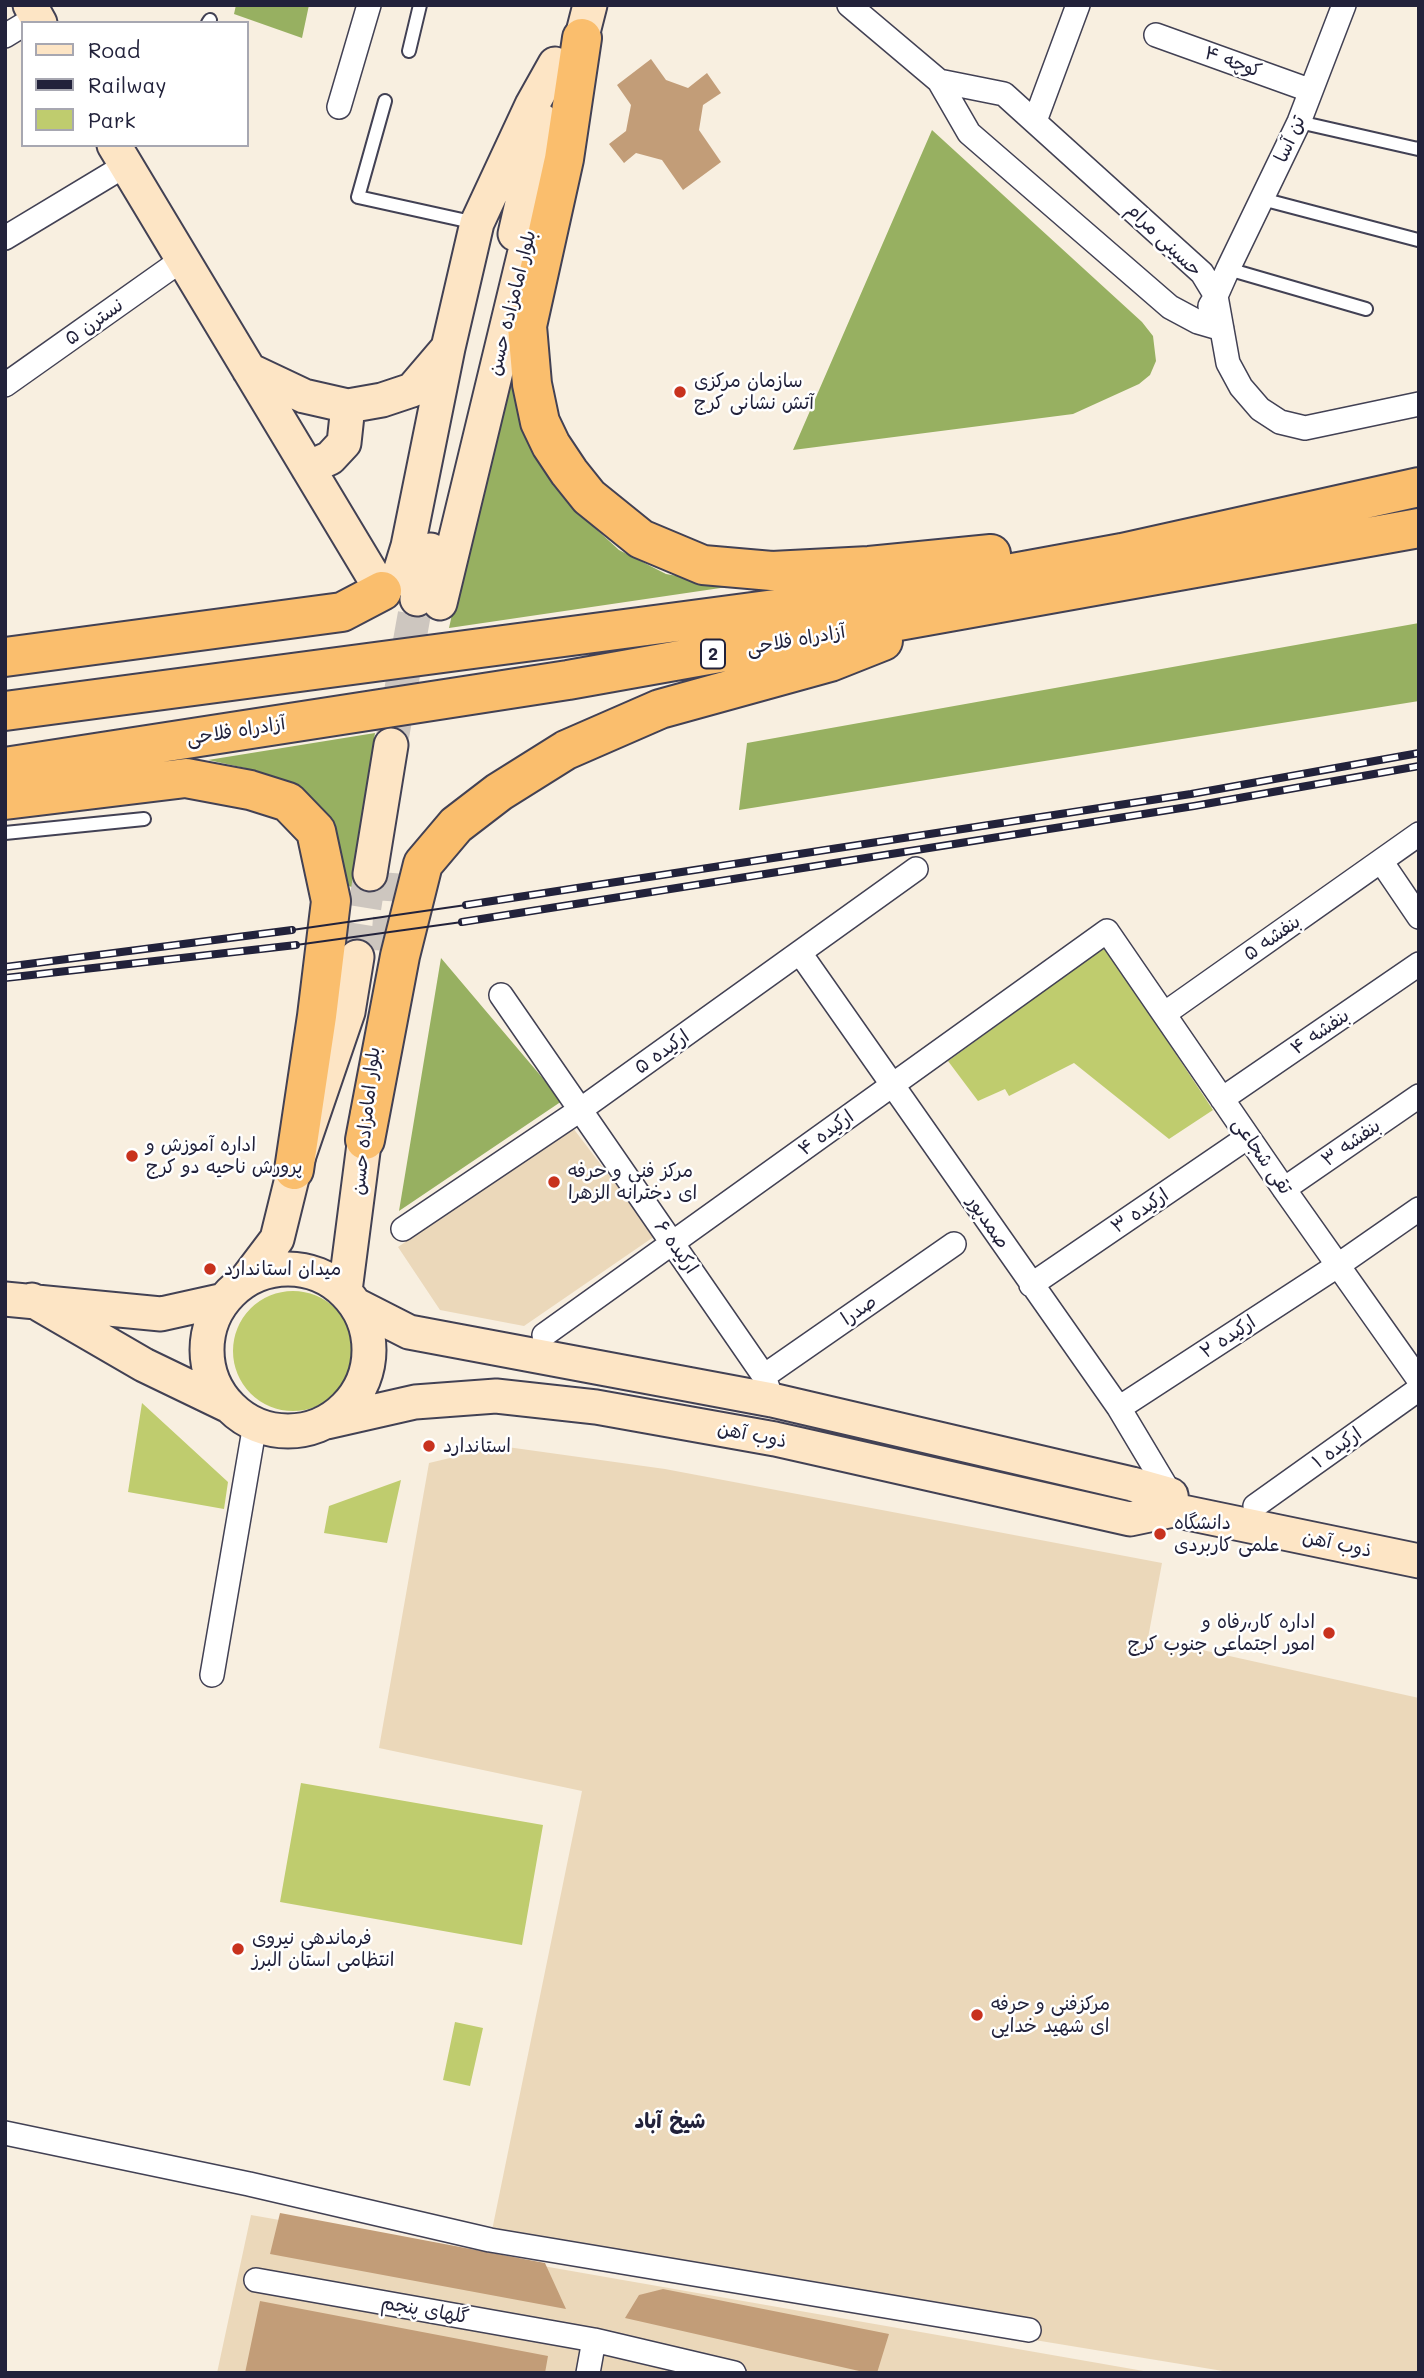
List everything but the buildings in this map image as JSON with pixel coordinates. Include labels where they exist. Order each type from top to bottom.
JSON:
[{"type":"highway","points":[[580,16],[564,159],[527,326],[532,384],[540,422],[551,445],[589,497],[641,539],[703,565],[772,571],[869,566],[1017,551],[1122,552]]},
{"type":"highway","name":"آزادراه فلاحی","points":[[5,711],[926,589],[1122,552],[1419,488]]},
{"type":"highway","name":"آزادراه فلاحی","points":[[5,767],[568,680],[1419,528]]},
{"type":"highway","points":[[5,657],[342,612],[413,598]]},
{"type":"highway","points":[[365,1140],[400,956],[423,864],[456,825],[499,792],[566,750],[660,709],[830,662],[954,612]]},
{"type":"highway","points":[[5,800],[186,778],[250,790],[288,802],[316,831],[331,901],[294,1170]]},
{"type":"main road","name":"بلوار امامزاده حسن","points":[[413,598],[492,338],[555,64],[580,16]]},
{"type":"main road","name":"بلوار امامزاده حسن","points":[[413,598],[519,269],[580,16]]},
{"type":"main road","points":[[413,598],[400,572],[408,546],[448,348],[477,223],[532,105],[555,64]]},
{"type":"main road","points":[[124,155],[308,468],[413,598]]},
{"type":"main road","points":[[249,370],[304,396],[348,406],[382,400],[412,390],[448,348]]},
{"type":"main road","points":[[308,468],[330,458],[344,443],[348,406]]},
{"type":"main road","points":[[381,873],[400,745]]},
{"type":"main road","name":"بلوار امامزاده حسن","points":[[235,1290],[277,1239],[294,1170],[348,1012],[372,954],[373,1049],[351,1298]]},
{"type":"main road","points":[[297,1269],[323,1276],[351,1298],[367,1329],[370,1356],[363,1383],[348,1405],[327,1422],[301,1431],[274,1430],[248,1421],[227,1405],[19,1300],[161,1314],[235,1290],[271,1270],[297,1269]]},
{"type":"main road","points":[[227,1405],[212,1381],[207,1353],[211,1325],[235,1290]]},
{"type":"main road","name":"ذوب آهن","points":[[351,1298],[409,1332],[768,1388],[1172,1502],[1419,1561]]},
{"type":"main road","points":[[768,1388],[775,1439]]},
{"type":"main road","name":"ذوب آهن","points":[[327,1422],[415,1402],[496,1396],[596,1407],[775,1439],[1130,1519],[1172,1502]]},
{"type":"street","points":[[338,107],[369,5]]},
{"type":"street","name":"حسینی مرام","points":[[849,5],[939,81],[970,133],[1170,307],[1198,323],[1223,329],[1216,296],[1202,273],[1035,121],[1004,94],[939,81]]},
{"type":"street","points":[[1035,121],[1078,5]]},
{"type":"street","name":"تن آسا","points":[[1198,323],[1216,296],[1299,122],[1309,90],[1344,5]]},
{"type":"street","points":[[5,36],[21,25]]},
{"type":"street","name":"کوچه ۴","points":[[1156,35],[1309,90]]},
{"type":"street","points":[[5,238],[124,155]]},
{"type":"street","name":"نسترن ۵","points":[[5,385],[183,259]]},
{"type":"street","points":[[1223,329],[1228,363],[1241,387],[1260,408],[1280,422],[1306,428],[1419,404]]},
{"type":"street","name":"بنفشه ۵","points":[[1164,1014],[1419,834]]},
{"type":"street","points":[[1381,861],[1419,917]]},
{"type":"street","name":"ارکیده ۵","points":[[403,1229],[580,1110],[916,869]]},
{"type":"street","name":"تقی شجاعی","points":[[1107,931],[1419,1380]]},
{"type":"street","name":"ارکیده ۴","points":[[544,1335],[1107,931]]},
{"type":"street","name":"صمدپور","points":[[800,953],[1119,1408],[1172,1502]]},
{"type":"street","name":"بنفشه ۴","points":[[1222,1099],[1419,964]]},
{"type":"street","name":"ارکیده ۶","points":[[501,995],[673,1242],[768,1388]]},
{"type":"street","name":"بنفشه ۳","points":[[1284,1189],[1419,1096]]},
{"type":"street","name":"ارکیده ۳","points":[[1031,1285],[1248,1137]]},
{"type":"street","name":"ارکیده ۲","points":[[1119,1408],[1338,1266],[1419,1209]]},
{"type":"street","name":"صدرا","points":[[768,1388],[954,1244]]},
{"type":"street","name":"ارکیده ۱","points":[[1255,1506],[1419,1389]]},
{"type":"street","points":[[212,1675],[255,1424]]},
{"type":"street","points":[[5,2133],[249,2184],[490,2240],[1029,2330]]},
{"type":"street","name":"گلهای پنجم","points":[[256,2280],[594,2340],[734,2373]]},
{"type":"street","points":[[588,2373],[594,2340]]},
{"type":"lane","points":[[409,51],[420,5]]},
{"type":"lane","points":[[385,101],[358,197],[477,223]]},
{"type":"lane","points":[[1299,122],[1419,148]]},
{"type":"lane","points":[[1262,199],[1418,240]]},
{"type":"lane","points":[[1228,268],[1366,309]]},
{"type":"lane","points":[[5,833],[144,819]]},
{"type":"shaded area","name":"مرکز فنی و حرفه ای دخترانه الزهرا","points":[[573,1128],[655,1236],[524,1326],[440,1310],[398,1247]]},
{"type":"shaded area","name":"مرکزفنی و حرفه ای شهید خدایی","points":[[500,1446],[665,1469],[1162,1563],[1148,1638],[1419,1698],[1419,2373],[1235,2373],[986,2332],[490,2240],[582,1791],[379,1748],[429,1463]]},
{"type":"shaded area","points":[[251,2215],[1155,2373],[217,2373]]},
{"type":"green space","points":[[236,5],[309,5],[302,38],[234,14]]},
{"type":"green space","points":[[932,130],[1142,322],[1153,336],[1156,361],[1150,375],[1139,384],[1073,414],[793,450]]},
{"type":"green space","points":[[513,339],[542,465],[571,506],[619,550],[666,574],[734,586],[449,628]]},
{"type":"green space","points":[[1419,623],[1419,701],[739,810],[747,743]]},
{"type":"green space","points":[[375,733],[352,887],[342,884],[268,781],[245,768],[208,760]]},
{"type":"green space","points":[[1105,947],[1213,1110],[1169,1139],[1074,1063],[1009,1096],[1005,1089],[978,1101],[948,1061]]},
{"type":"green space","points":[[441,958],[562,1101],[399,1211]]},
{"type":"green space","points":[[293,1291],[316,1295],[336,1308],[349,1328],[353,1351],[349,1374],[336,1394],[316,1407],[293,1411],[270,1407],[250,1394],[237,1374],[233,1351],[237,1328],[250,1308],[270,1295]]},
{"type":"green space","points":[[142,1403],[228,1482],[224,1509],[128,1492]]},
{"type":"green space","points":[[401,1480],[387,1543],[324,1533],[329,1506]]},
{"type":"green space","points":[[301,1783],[543,1825],[522,1945],[280,1902]]},
{"type":"green space","points":[[455,2022],[483,2028],[470,2086],[443,2080]]},
{"type":"tunnel","points":[[391,745],[417,599]]},
{"type":"tunnel","points":[[387,951],[393,873]]},
{"type":"tunnel","points":[[357,957],[370,874]]},
{"type":"tram line","points":[[292,930],[466,905]]},
{"type":"tram line","points":[[296,945],[462,922]]},
{"type":"railway","points":[[466,905],[1191,794],[1419,753]]},
{"type":"railway","points":[[462,922],[1194,806],[1419,766]]},
{"type":"railway","points":[[5,967],[292,930]]},
{"type":"railway","points":[[5,978],[296,945]]},
{"type":"place","name":"سازمان مرکزی آتش نشانی کرج","points":[[680,392]]},
{"type":"place","name":"اداره آموزش و پرورش ناحیه دو کرج","points":[[132,1156]]},
{"type":"place","name":"مرکز فنی و حرفه ای دخترانه الزهرا","points":[[554,1182]]},
{"type":"place","name":"میدان استاندارد","points":[[210,1269]]},
{"type":"place","name":"استاندارد","points":[[429,1446]]},
{"type":"place","name":"دانشگاه علمی کاربردی","points":[[1160,1534]]},
{"type":"place","name":"اداره کار،رفاه و امور اجتماعی جنوب کرج","points":[[1329,1633]]},
{"type":"place","name":"فرماندهی نیروی انتظامی استان البرز","points":[[238,1949]]},
{"type":"place","name":"مرکزفنی و حرفه ای شهید خدایی","points":[[977,2015]]},
{"type":"district","name":"شیخ آباد","points":[[670,2122]]}]
